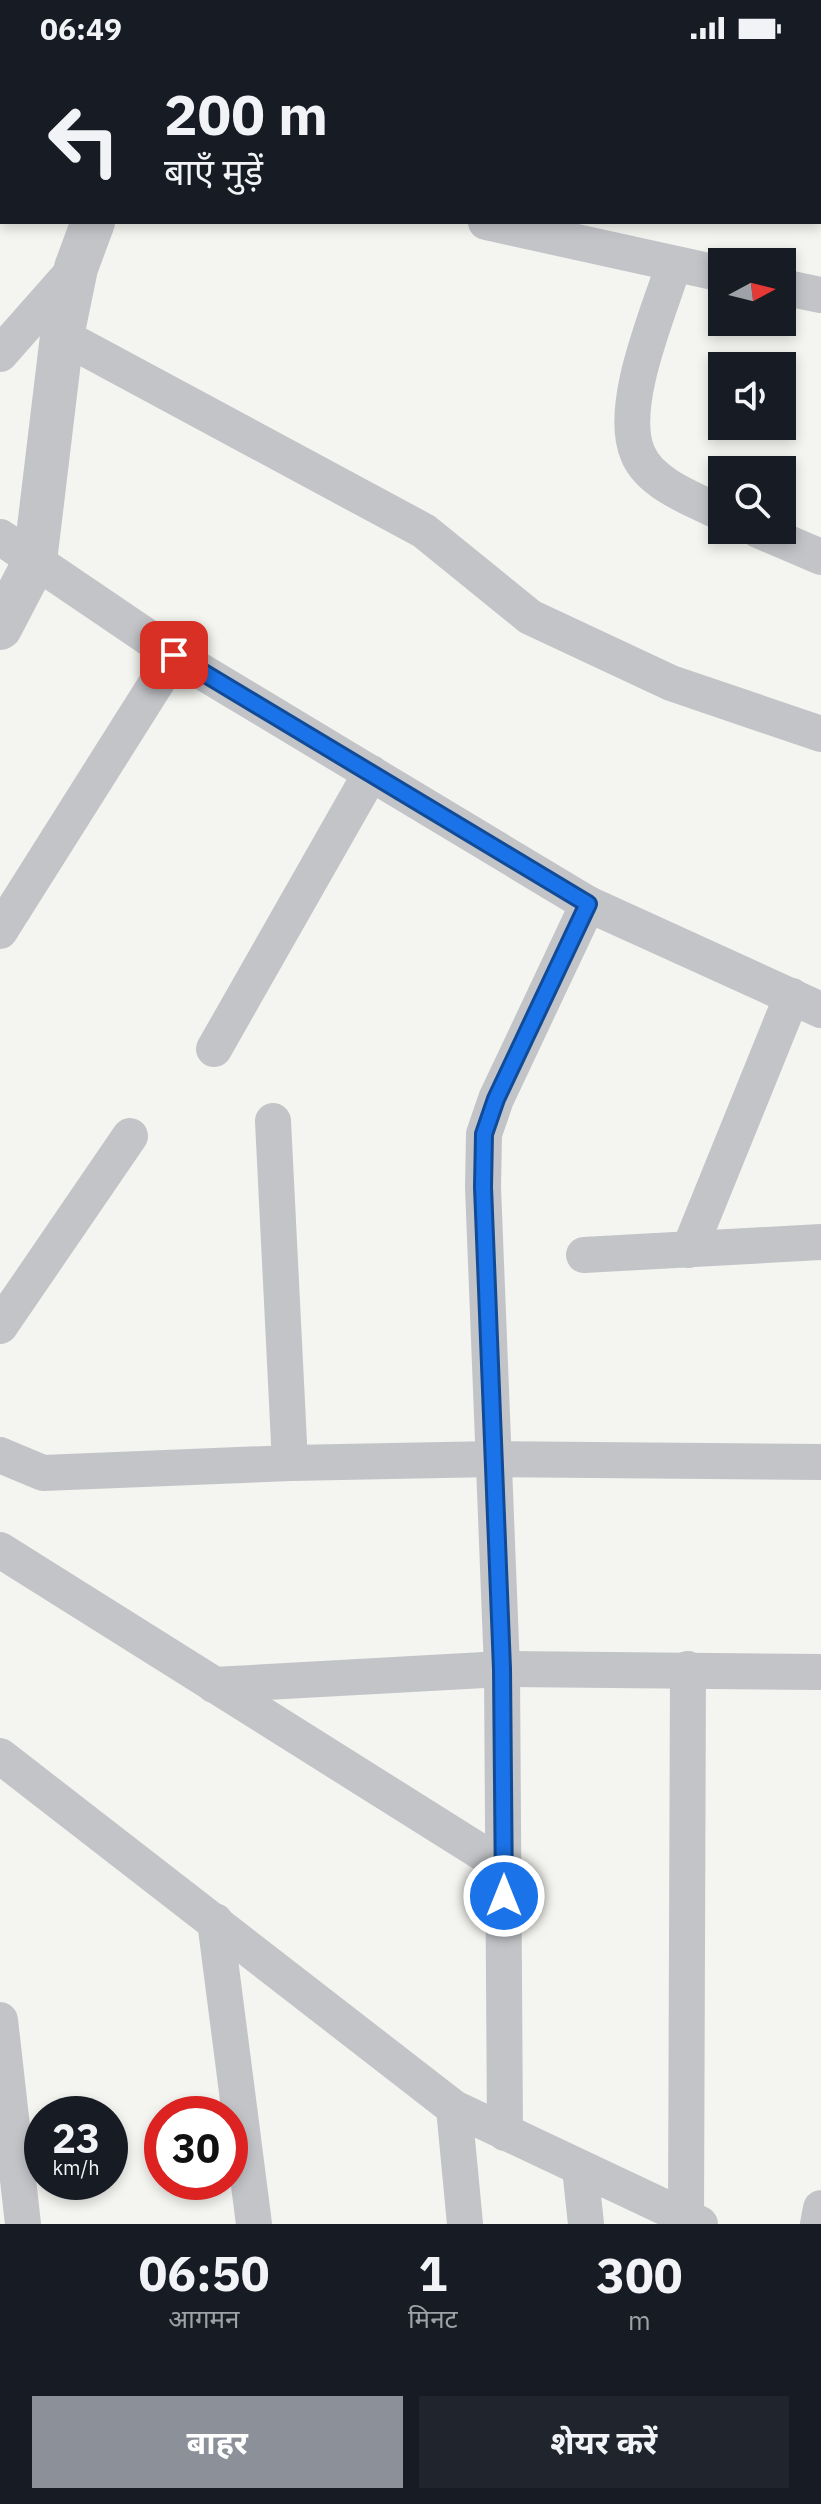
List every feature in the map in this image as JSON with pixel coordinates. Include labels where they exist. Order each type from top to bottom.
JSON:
[{"type":"street","points":[[0,628],[35,561],[62,336],[76,268],[92,224]]},
{"type":"street","points":[[495,224],[708,271]]},
{"type":"street","points":[[674,264],[641,369],[631,427],[638,456],[654,475],[708,505]]},
{"type":"street","points":[[0,354],[76,268]]},
{"type":"street","points":[[796,290],[821,295]]},
{"type":"street","points":[[62,336],[424,531],[530,617],[671,683],[821,734]]},
{"type":"street","points":[[0,537],[174,655],[588,904],[807,1003],[689,1250]]},
{"type":"street","points":[[791,544],[821,557]]},
{"type":"street","points":[[0,931],[174,655]]},
{"type":"street","points":[[214,1049],[371,773]]},
{"type":"street","points":[[505,2133],[502,1669],[484,1134],[496,1099],[588,904]]},
{"type":"street","points":[[273,1121],[290,1463]]},
{"type":"street","points":[[0,1326],[130,1136]]},
{"type":"street","points":[[584,1255],[821,1242]]},
{"type":"street","points":[[0,1455],[43,1473],[494,1459],[821,1462]]},
{"type":"street","points":[[0,1550],[503,1866]]},
{"type":"street","points":[[214,1685],[502,1669],[821,1672]]},
{"type":"street","points":[[0,1756],[454,2108],[693,2220],[688,1669]]},
{"type":"street","points":[[215,1921],[254,2224]]},
{"type":"street","points":[[0,2020],[23,2224]]},
{"type":"street","points":[[454,2108],[465,2224]]},
{"type":"street","points":[[580,2168],[586,2224]]},
{"type":"street","points":[[818,2224],[821,2208]]},
{"type":"route","points":[[174,655],[588,904],[496,1099],[484,1134],[483,1187],[502,1669],[504,1896]]}]
